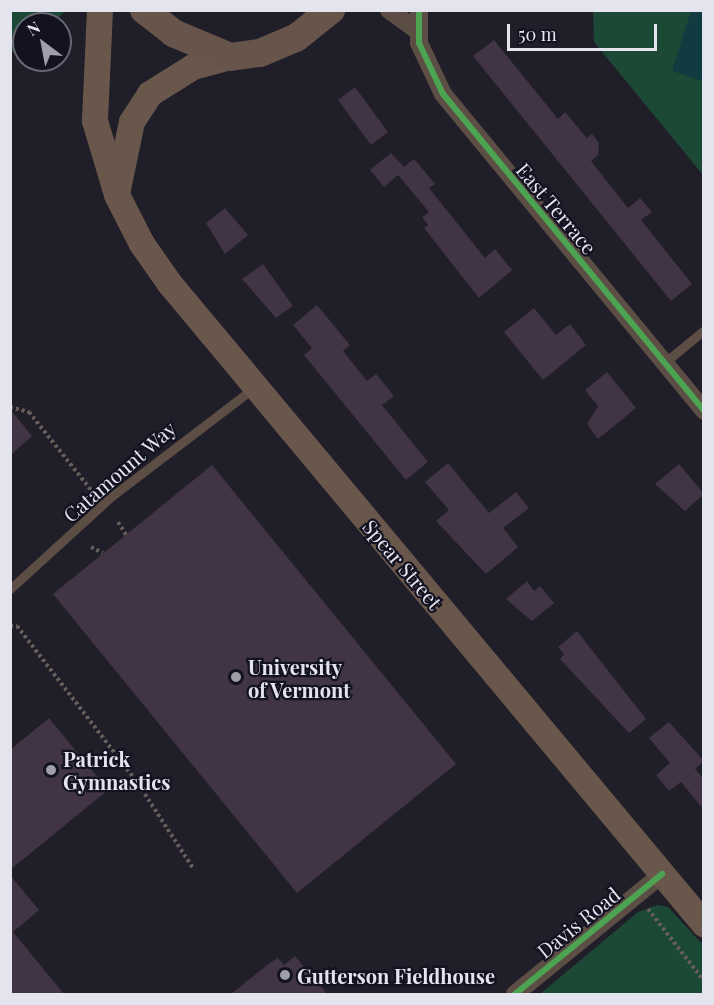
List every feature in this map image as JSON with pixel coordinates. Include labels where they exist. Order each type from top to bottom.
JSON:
[{"type":"main road","name":"Spear Street","points":[[100,10],[96,121],[117,195],[170,284],[704,924]]},
{"type":"main road","points":[[144,10],[173,33],[230,57]]},
{"type":"main road","points":[[117,195],[132,122],[150,94],[193,67],[230,57],[260,53],[296,38],[331,10]]},
{"type":"street","points":[[390,10],[418,31]]},
{"type":"street","name":"East Terrace","points":[[419,10],[418,31],[432,75],[456,112],[704,411]]},
{"type":"street","name":"Davis Road","points":[[515,994],[662,874]]},
{"type":"lane","points":[[664,363],[704,330]]},
{"type":"lane","name":"Catamount Way","points":[[10,589],[132,480],[196,428],[255,387]]},
{"type":"path","points":[[10,407],[29,412],[104,506]]},
{"type":"path","points":[[118,522],[126,535]]},
{"type":"path","points":[[91,547],[103,553]]},
{"type":"path","points":[[10,626],[16,626],[135,779],[186,850],[193,868]]},
{"type":"path","points":[[648,909],[704,981]]},
{"type":"green space","points":[[11,10],[65,10],[64,12],[12,12],[11,53]]},
{"type":"green space","points":[[593,11],[703,11],[703,175],[594,42]]},
{"type":"green space","points":[[657,905],[668,907],[703,945],[703,994],[540,994],[638,912]]},
{"type":"water","points":[[691,11],[703,11],[703,81],[672,71]]},
{"type":"building","points":[[494,40],[558,119],[565,112],[587,138],[592,134],[599,143],[598,155],[591,161],[628,208],[640,198],[652,212],[641,220],[692,284],[671,301],[473,56]]},
{"type":"building","points":[[355,87],[388,132],[371,145],[338,100]]},
{"type":"building","points":[[391,153],[404,167],[414,159],[435,184],[429,188],[485,258],[495,249],[512,270],[479,298],[424,228],[428,225],[422,217],[429,212],[398,175],[384,187],[370,170]]},
{"type":"building","points":[[225,208],[248,235],[225,254],[206,223]]},
{"type":"building","points":[[263,264],[293,306],[276,318],[242,279]]},
{"type":"building","points":[[317,305],[350,345],[343,351],[367,381],[376,374],[394,396],[382,405],[428,462],[406,480],[304,355],[312,348],[293,325]]},
{"type":"building","points":[[534,308],[556,335],[570,324],[586,345],[543,380],[504,332]]},
{"type":"building","points":[[607,372],[636,408],[598,439],[587,424],[598,406],[585,390]]},
{"type":"building","points":[[10,409],[32,436],[10,456]]},
{"type":"building","points":[[448,463],[489,513],[516,492],[529,508],[503,528],[518,547],[486,574],[436,521],[449,510],[425,482]]},
{"type":"building","points":[[679,464],[704,494],[685,511],[655,484]]},
{"type":"building","points":[[212,465],[456,764],[297,893],[53,594]]},
{"type":"building","points":[[527,581],[534,591],[540,586],[554,603],[532,621],[506,599]]},
{"type":"building","points":[[577,631],[646,719],[629,733],[560,659],[564,654],[558,647]]},
{"type":"building","name":"Patrick Gymnastics","points":[[49,718],[108,790],[10,870],[10,750]]},
{"type":"building","points":[[669,722],[704,761],[695,769],[704,779],[704,810],[681,782],[669,791],[656,775],[670,763],[649,738]]},
{"type":"building","points":[[10,875],[39,910],[13,932],[64,994],[10,994]]},
{"type":"building","name":"Gutterson Fieldhouse","points":[[295,956],[327,994],[231,994],[271,962],[278,958],[284,965]]},
{"type":"cycle path","points":[[419,10],[419,43],[443,94],[704,411]]},
{"type":"cycle path","points":[[515,994],[662,874]]},
{"type":"place","name":"University of Vermont","points":[[236,677]]},
{"type":"place","name":"Patrick Gymnastics","points":[[51,770]]},
{"type":"place","name":"Gutterson Fieldhouse","points":[[285,975]]}]
